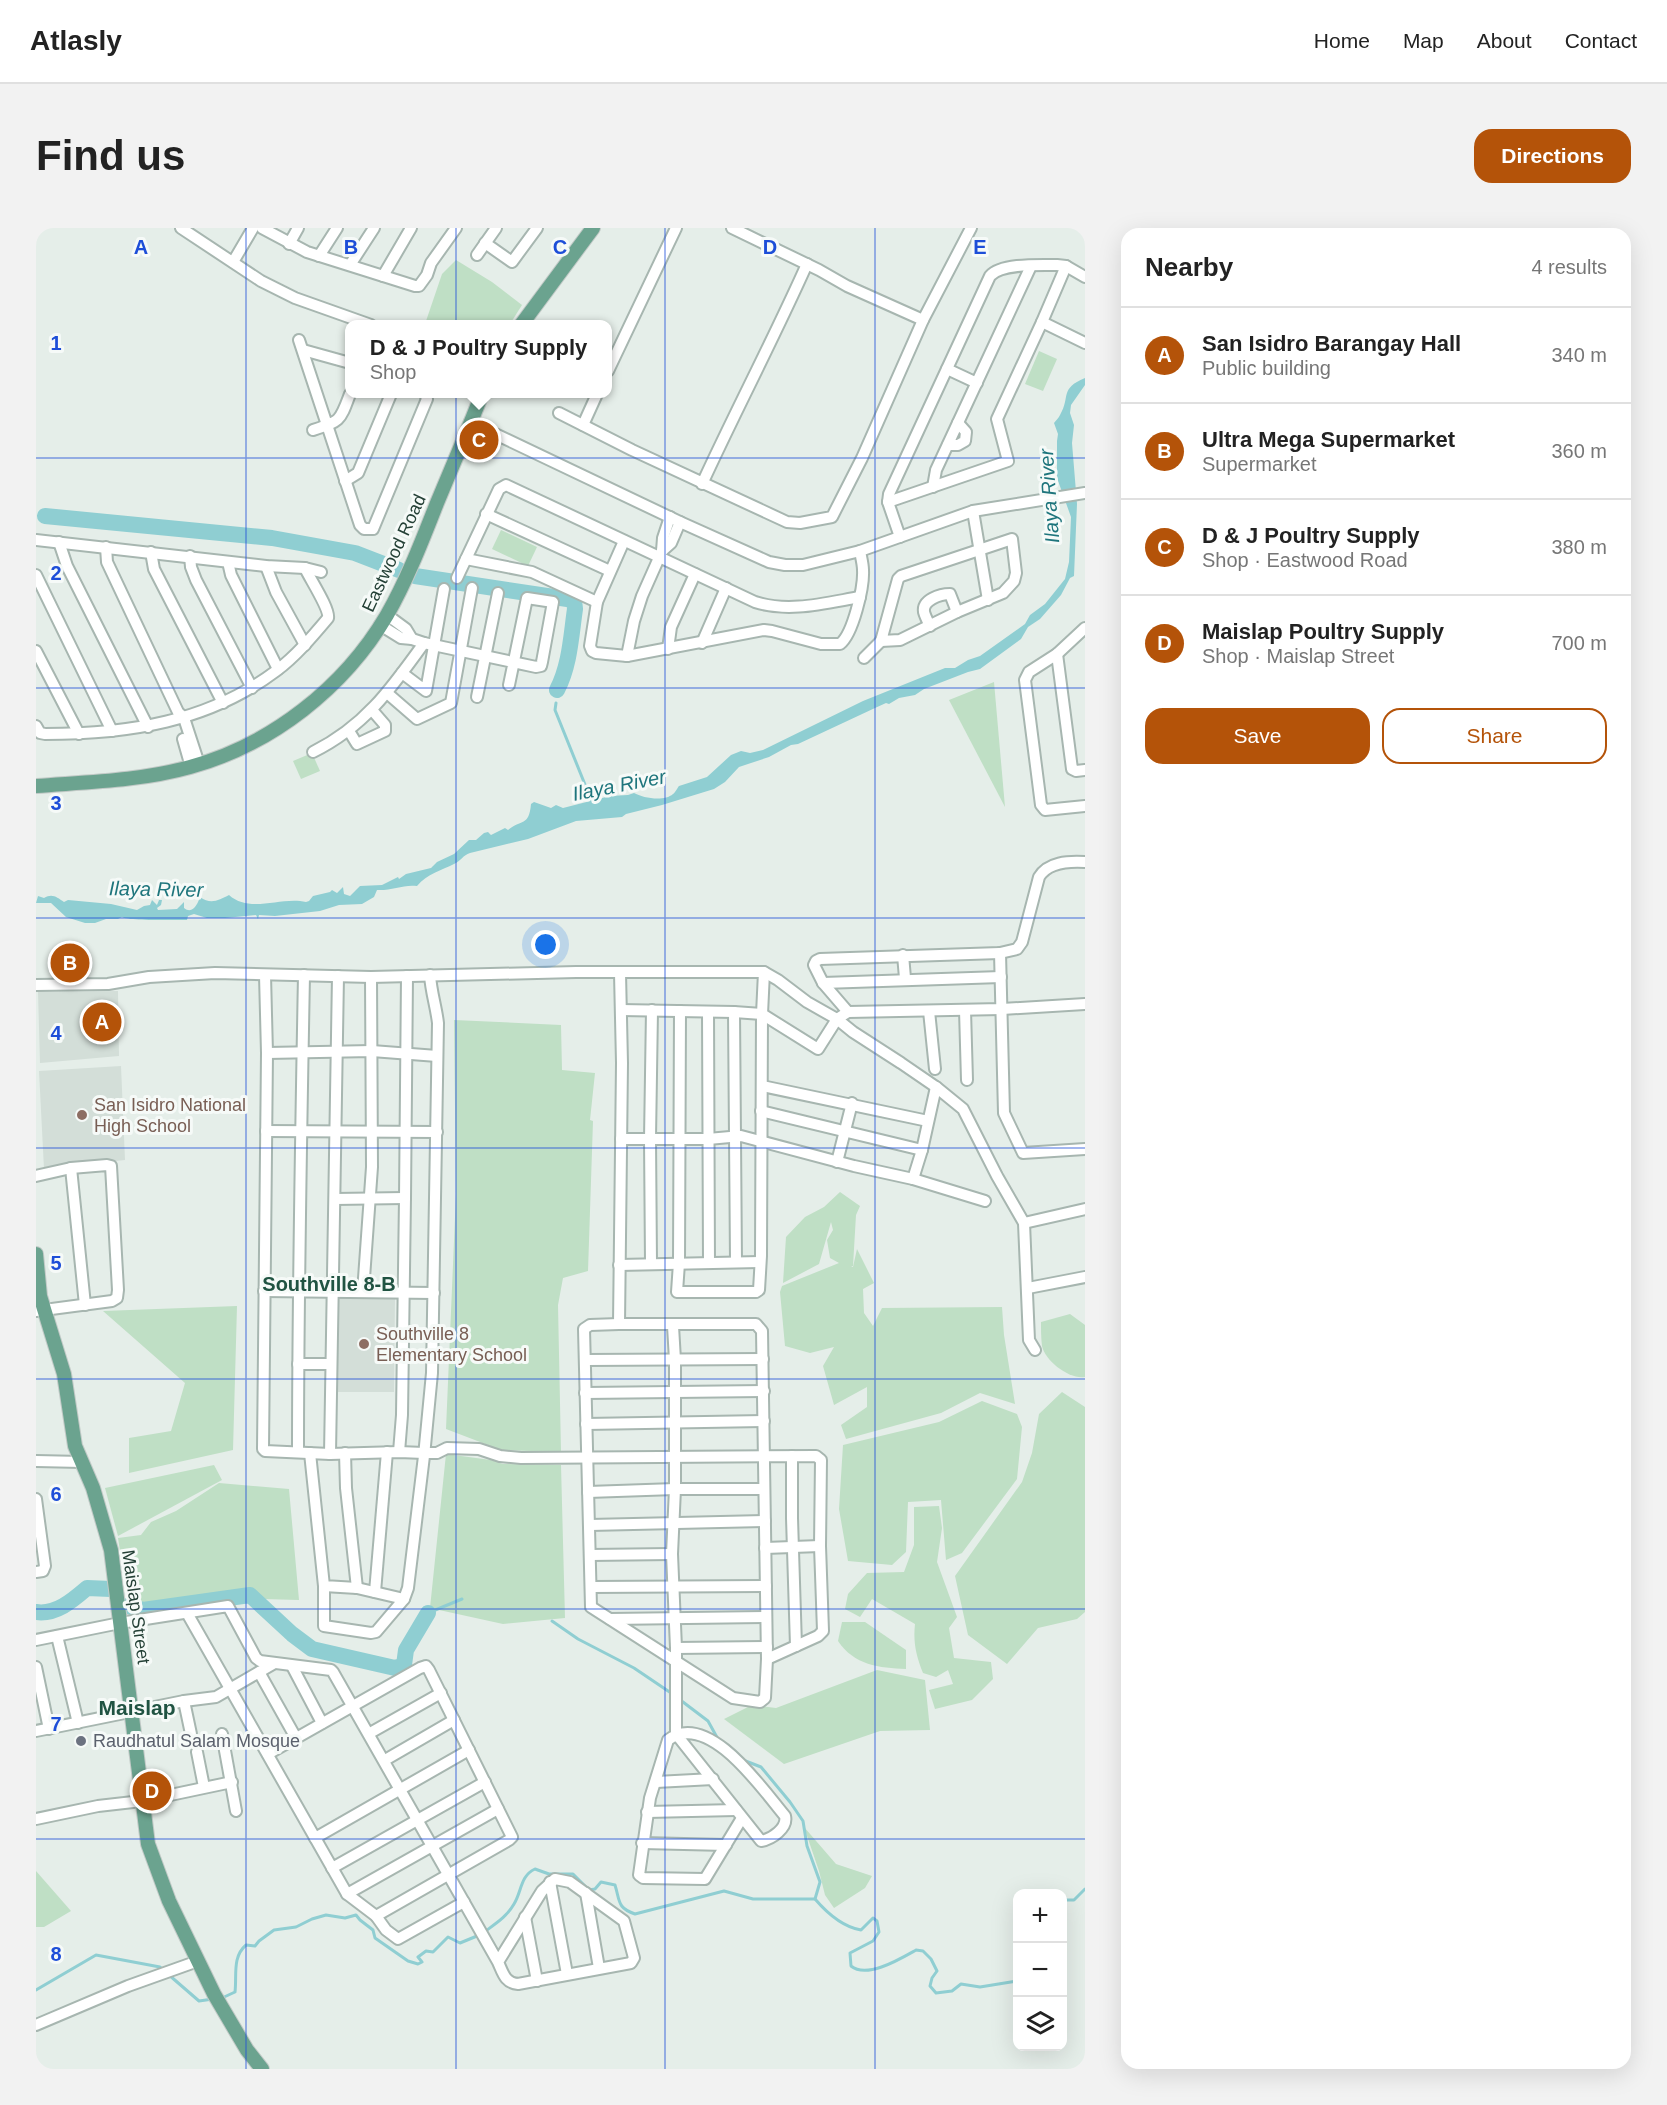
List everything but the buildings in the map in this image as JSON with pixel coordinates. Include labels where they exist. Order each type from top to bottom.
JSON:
[{"type":"main road","points":[[524,320],[593,228]]},
{"type":"main road","name":"Eastwood Road","points":[[36,786],[142,777],[220,758],[263,737],[303,711],[350,666],[383,620],[412,563],[480,398]]},
{"type":"main road","name":"Maislap Street","points":[[36,1254],[40,1310],[61,1361],[75,1446],[93,1488],[111,1550],[145,1827],[153,1861],[169,1901],[198,1961],[235,2031],[262,2069]]},
{"type":"street","points":[[181,228],[261,281],[295,298],[358,320]]},
{"type":"street","points":[[233,262],[253,228]]},
{"type":"street","points":[[262,228],[289,244],[320,256],[419,286],[427,275],[431,263],[456,228]]},
{"type":"street","points":[[289,244],[298,228]]},
{"type":"street","points":[[320,256],[337,228]]},
{"type":"street","points":[[350,265],[374,228]]},
{"type":"street","points":[[382,276],[411,228]]},
{"type":"street","points":[[477,255],[496,228]]},
{"type":"street","points":[[485,243],[512,262],[537,228]]},
{"type":"street","points":[[612,363],[676,228]]},
{"type":"street","points":[[732,228],[847,286],[923,320]]},
{"type":"street","points":[[559,413],[702,484],[787,522],[800,523],[832,517],[862,458],[923,320],[971,228]]},
{"type":"street","points":[[702,484],[753,375],[769,349],[807,264]]},
{"type":"street","points":[[933,487],[936,470],[1031,266]]},
{"type":"street","points":[[900,537],[888,502],[889,494],[990,276],[995,270],[1031,266],[1066,266],[1085,277]]},
{"type":"street","points":[[888,502],[1008,461],[997,419],[1066,266]]},
{"type":"street","points":[[1042,322],[1085,343]]},
{"type":"street","points":[[345,361],[301,345],[360,525],[364,529],[373,530],[427,398]]},
{"type":"street","points":[[947,369],[977,383]]},
{"type":"street","points":[[313,430],[342,417],[348,398]]},
{"type":"street","points":[[345,481],[358,473],[389,398]]},
{"type":"street","points":[[582,425],[595,398]]},
{"type":"street","points":[[470,422],[769,562],[785,565],[803,565],[860,551],[973,511],[1084,493]]},
{"type":"street","points":[[457,578],[499,489],[506,485],[624,541],[660,554],[694,574],[769,607],[799,607],[860,597]]},
{"type":"street","points":[[973,511],[988,600]]},
{"type":"street","points":[[486,514],[609,572]]},
{"type":"street","points":[[627,656],[637,613],[660,554],[663,538],[675,519]]},
{"type":"street","points":[[864,658],[881,641],[898,579],[901,576],[1011,538],[1023,536]]},
{"type":"street","points":[[881,641],[900,640],[957,612],[1003,593],[1014,581],[1017,573],[1011,538]]},
{"type":"street","points":[[36,540],[266,566],[305,568],[321,572]]},
{"type":"street","points":[[624,541],[597,602],[590,646],[596,653],[627,656],[764,630],[821,644],[840,644],[846,637],[860,597],[863,570],[860,551]]},
{"type":"street","points":[[59,542],[68,566],[148,727]]},
{"type":"street","points":[[106,547],[107,562],[180,717],[195,765]]},
{"type":"street","points":[[151,552],[154,569],[223,703]]},
{"type":"street","points":[[190,556],[196,580],[252,688]]},
{"type":"street","points":[[466,559],[532,572],[597,602]]},
{"type":"street","points":[[228,562],[231,575],[278,669]]},
{"type":"street","points":[[266,566],[276,592],[305,645]]},
{"type":"street","points":[[36,726],[40,733],[45,734],[79,734],[148,727],[223,703],[252,688],[305,645],[329,614],[305,568]]},
{"type":"street","points":[[668,649],[671,627],[694,574]]},
{"type":"street","points":[[36,575],[112,731]]},
{"type":"street","points":[[387,693],[417,719],[448,706],[453,698],[472,588]]},
{"type":"street","points":[[702,643],[726,588]]},
{"type":"street","points":[[402,673],[426,691],[429,644],[444,589]]},
{"type":"street","points":[[477,697],[498,593]]},
{"type":"street","points":[[930,626],[924,611],[929,600],[950,594],[957,612]]},
{"type":"street","points":[[383,620],[406,629],[412,639],[429,644],[514,661],[536,667],[541,666],[553,602],[527,598],[514,661],[509,685]]},
{"type":"street","points":[[1085,628],[1057,654],[1029,672],[1025,680],[1041,806],[1051,811],[1085,806]]},
{"type":"street","points":[[313,752],[335,742],[372,710],[429,644]]},
{"type":"street","points":[[36,651],[79,734]]},
{"type":"street","points":[[1057,654],[1072,769],[1085,770]]},
{"type":"street","points":[[349,731],[357,744],[385,730],[385,725],[372,710]]},
{"type":"street","points":[[848,1012],[823,982],[814,965],[816,961],[903,955],[1000,953],[1017,949],[1022,942],[1039,877],[1043,870],[1061,863],[1085,862]]},
{"type":"street","points":[[1000,953],[1004,1113],[1023,1153],[1085,1149]]},
{"type":"street","points":[[903,955],[904,978]]},
{"type":"street","points":[[36,985],[108,984],[149,977],[193,974],[371,977],[576,972],[764,972],[936,1087],[963,1109],[1024,1223],[1029,1340],[1035,1350]]},
{"type":"street","points":[[680,1011],[677,1292],[753,1293],[759,1290],[760,1262],[764,972]]},
{"type":"street","points":[[619,1324],[620,973]]},
{"type":"street","points":[[265,975],[267,1053],[261,1446],[265,1451],[330,1454],[437,1453],[447,1448],[479,1449],[500,1456],[588,1458],[816,1456],[821,1460],[820,1546],[823,1631],[818,1636],[767,1659]]},
{"type":"street","points":[[298,1452],[298,1290],[304,975]]},
{"type":"street","points":[[310,1453],[324,1586],[324,1626],[376,1632],[404,1599],[408,1588],[432,1373],[438,1023],[431,995],[430,975]]},
{"type":"street","points":[[330,1454],[338,976]]},
{"type":"street","points":[[399,1452],[402,1415],[407,976]]},
{"type":"street","points":[[363,1292],[371,1183],[371,977]]},
{"type":"street","points":[[823,982],[1001,977]]},
{"type":"street","points":[[621,1010],[762,1014],[818,1049],[837,1019],[848,1012],[1002,1009],[1085,1004]]},
{"type":"street","points":[[651,1263],[652,1010]]},
{"type":"street","points":[[965,1010],[967,1080]]},
{"type":"street","points":[[929,1011],[935,1069]]},
{"type":"street","points":[[708,1012],[709,1263]]},
{"type":"street","points":[[734,1012],[736,1262]]},
{"type":"street","points":[[267,1053],[372,1051],[437,1056]]},
{"type":"street","points":[[762,1086],[852,1103],[928,1121]]},
{"type":"street","points":[[913,1179],[936,1087]]},
{"type":"street","points":[[837,1162],[852,1103]]},
{"type":"street","points":[[761,1111],[922,1150]]},
{"type":"street","points":[[266,1131],[437,1132]]},
{"type":"street","points":[[621,1139],[735,1136],[913,1179],[985,1201]]},
{"type":"street","points":[[36,1176],[71,1168],[107,1165],[112,1169],[118,1295],[112,1301],[40,1310]]},
{"type":"street","points":[[71,1168],[85,1305]]},
{"type":"street","points":[[335,1199],[405,1198]]},
{"type":"street","points":[[1024,1223],[1085,1209]]},
{"type":"street","points":[[619,1265],[760,1262]]},
{"type":"street","points":[[1028,1288],[1085,1277]]},
{"type":"street","points":[[264,1291],[434,1293]]},
{"type":"street","points":[[619,1324],[673,1326],[756,1324],[762,1331],[767,1659],[765,1698],[760,1702],[733,1698],[591,1607],[584,1329],[586,1326],[619,1324]]},
{"type":"street","points":[[673,1326],[675,1489],[672,1554],[676,1648],[676,1734],[713,1779],[761,1842],[785,1826],[787,1821],[732,1755],[711,1739],[684,1733],[676,1734],[668,1740],[647,1812],[639,1875],[643,1878],[705,1879],[726,1845],[739,1814]]},
{"type":"street","points":[[585,1360],[763,1359]]},
{"type":"street","points":[[298,1364],[331,1364]]},
{"type":"street","points":[[585,1393],[764,1390]]},
{"type":"street","points":[[585,1424],[764,1421]]},
{"type":"street","points":[[375,1592],[387,1452]]},
{"type":"street","points":[[345,1453],[346,1488],[357,1588]]},
{"type":"street","points":[[792,1455],[796,1646]]},
{"type":"street","points":[[36,1461],[82,1462]]},
{"type":"street","points":[[588,1492],[765,1489]]},
{"type":"street","points":[[36,1499],[45,1566],[43,1571],[36,1572]]},
{"type":"street","points":[[590,1524],[765,1521]]},
{"type":"street","points":[[765,1548],[820,1546]]},
{"type":"street","points":[[590,1555],[672,1554]]},
{"type":"street","points":[[324,1586],[357,1588],[404,1599]]},
{"type":"street","points":[[591,1587],[766,1586]]},
{"type":"street","points":[[36,1640],[120,1623],[228,1606],[256,1658],[260,1661],[331,1670],[342,1683],[505,1978],[511,1983],[518,1984],[631,1963],[634,1958],[624,1921],[570,1882],[555,1879],[542,1891],[498,1962]]},
{"type":"street","points":[[188,1613],[347,1894],[376,1916],[386,1930],[398,1939],[464,1902]]},
{"type":"street","points":[[609,1619],[766,1617]]},
{"type":"street","points":[[57,1636],[78,1723]]},
{"type":"street","points":[[676,1648],[767,1647]]},
{"type":"street","points":[[36,1731],[184,1701],[216,1697],[273,1664]]},
{"type":"street","points":[[292,1666],[322,1723]]},
{"type":"street","points":[[268,1754],[426,1666],[512,1837],[376,1916]]},
{"type":"street","points":[[36,1667],[49,1729]]},
{"type":"street","points":[[259,1672],[296,1738]]},
{"type":"street","points":[[370,1733],[441,1693]]},
{"type":"street","points":[[184,1701],[191,1734]]},
{"type":"street","points":[[385,1760],[454,1720]]},
{"type":"street","points":[[222,1734],[236,1811]]},
{"type":"street","points":[[315,1838],[469,1750]]},
{"type":"street","points":[[197,1752],[204,1788]]},
{"type":"street","points":[[656,1782],[713,1779]]},
{"type":"street","points":[[36,1819],[98,1806],[142,1801],[232,1782]]},
{"type":"street","points":[[332,1868],[417,1818],[485,1782]]},
{"type":"street","points":[[347,1894],[498,1809]]},
{"type":"street","points":[[647,1812],[739,1814]]},
{"type":"street","points":[[642,1843],[726,1845]]},
{"type":"street","points":[[550,1882],[567,1974]]},
{"type":"street","points":[[586,1893],[599,1968]]},
{"type":"street","points":[[525,1917],[537,1981]]},
{"type":"street","points":[[36,2025],[128,1986],[198,1961]]},
{"type":"shaded area","points":[[118,991],[119,1056],[40,1063],[38,992]]},
{"type":"shaded area","name":"San Isidro National High School","points":[[121,1066],[125,1160],[44,1169],[39,1071]]},
{"type":"shaded area","name":"Southville 8 Elementary School","points":[[333,1296],[395,1297],[394,1392],[333,1392]]},
{"type":"green space","points":[[456,260],[492,282],[522,305],[513,320],[426,320],[442,274]]},
{"type":"green space","points":[[1039,351],[1057,359],[1043,391],[1025,384]]},
{"type":"green space","points":[[501,530],[537,547],[528,566],[492,549]]},
{"type":"green space","points":[[994,682],[1005,807],[949,700]]},
{"type":"green space","points":[[312,753],[320,771],[301,779],[293,761]]},
{"type":"green space","points":[[454,1020],[561,1025],[562,1070],[595,1073],[590,1120],[593,1121],[588,1271],[563,1278],[558,1305],[561,1452],[501,1450],[446,1429],[456,1194]]},
{"type":"green space","points":[[840,1192],[860,1206],[856,1215],[853,1266],[851,1267],[853,1267],[857,1249],[874,1283],[863,1289],[864,1313],[873,1326],[882,1308],[1002,1307],[1015,1404],[980,1393],[941,1413],[846,1439],[841,1425],[867,1407],[867,1387],[834,1405],[823,1366],[834,1347],[810,1353],[785,1346],[780,1292],[782,1286],[839,1263],[830,1258],[827,1240],[833,1230],[831,1222],[819,1264],[783,1283],[786,1237],[805,1217],[824,1207]]},
{"type":"green space","points":[[237,1306],[233,1450],[129,1473],[129,1438],[171,1431],[185,1383],[103,1311]]},
{"type":"green space","points":[[1070,1314],[1085,1325],[1085,1377],[1072,1376],[1059,1368],[1048,1358],[1042,1346],[1041,1322]]},
{"type":"green space","points":[[1062,1392],[1085,1407],[1085,1612],[1077,1619],[1038,1628],[1007,1664],[968,1635],[955,1576],[1022,1482],[1032,1453],[1039,1414]]},
{"type":"green space","points":[[982,1401],[1017,1414],[1022,1427],[1017,1479],[962,1553],[946,1560],[941,1500],[908,1502],[906,1552],[892,1565],[848,1561],[839,1509],[843,1445],[939,1422]]},
{"type":"green space","points":[[446,1454],[491,1460],[503,1464],[561,1465],[565,1618],[503,1624],[430,1608]]},
{"type":"green space","points":[[214,1465],[222,1480],[118,1536],[105,1488]]},
{"type":"green space","points":[[219,1483],[289,1489],[299,1600],[221,1598],[157,1610],[128,1602],[118,1538],[141,1535],[151,1522],[176,1511]]},
{"type":"green space","points":[[939,1506],[942,1528],[937,1562],[957,1617],[949,1628],[954,1658],[991,1662],[993,1679],[972,1700],[935,1709],[929,1690],[953,1684],[948,1670],[936,1677],[923,1673],[914,1637],[915,1624],[872,1599],[860,1617],[845,1609],[848,1594],[867,1573],[904,1572],[914,1545],[914,1507]]},
{"type":"green space","points":[[842,1622],[865,1622],[906,1650],[906,1669],[868,1664],[852,1655],[838,1641]]},
{"type":"green space","points":[[877,1670],[925,1680],[930,1730],[880,1731],[784,1764],[724,1719],[752,1705],[776,1708]]},
{"type":"green space","points":[[804,1827],[836,1864],[872,1876],[865,1888],[834,1908],[825,1895]]},
{"type":"green space","points":[[36,1871],[71,1911],[44,1927],[36,1927]]},
{"type":"water","points":[[1085,378],[1085,385],[1071,405],[1070,413],[1074,425],[1072,443],[1077,504],[1074,576],[1070,578],[1061,595],[1040,619],[1028,627],[1021,639],[980,669],[924,689],[915,695],[886,703],[769,757],[739,767],[725,782],[714,789],[622,817],[576,821],[528,839],[470,853],[456,863],[430,875],[417,886],[377,890],[374,897],[362,904],[339,905],[320,911],[275,916],[259,915],[258,919],[256,915],[207,918],[194,914],[188,916],[187,920],[142,920],[122,917],[85,923],[66,917],[51,903],[36,903],[38,896],[44,898],[52,896],[64,902],[68,900],[111,904],[137,910],[150,905],[152,900],[157,905],[159,900],[162,900],[158,910],[177,909],[184,902],[184,908],[190,910],[195,907],[200,897],[211,901],[229,895],[237,901],[256,904],[306,902],[313,896],[332,890],[337,893],[343,887],[344,894],[350,896],[360,886],[382,885],[406,874],[431,868],[437,862],[454,854],[469,840],[476,840],[484,833],[488,832],[491,835],[505,828],[508,830],[524,822],[534,802],[551,808],[556,805],[563,808],[610,796],[634,793],[664,798],[674,793],[679,786],[707,777],[731,755],[741,751],[750,753],[763,750],[863,701],[945,668],[955,668],[980,656],[1025,624],[1030,615],[1045,604],[1065,579],[1069,562],[1071,517],[1057,478],[1058,434],[1054,423],[1059,417],[1069,390]]},
{"type":"waterway","points":[[45,516],[272,538],[355,553],[399,570]]},
{"type":"waterway","points":[[415,576],[574,600],[575,609],[569,650],[565,671],[557,690]]},
{"type":"waterway","name":"Ilaya River","points":[[556,703],[555,710],[592,802]]},
{"type":"waterway","points":[[36,1612],[57,1609],[87,1588],[111,1589]]},
{"type":"waterway","points":[[128,1606],[143,1610],[250,1595],[292,1634],[312,1649],[395,1668],[404,1665],[406,1650],[428,1613]]},
{"type":"waterway","points":[[428,1613],[462,1599]]},
{"type":"waterway","points":[[552,1621],[578,1639],[634,1668],[674,1695]]},
{"type":"waterway","points":[[679,1699],[708,1721],[719,1741]]},
{"type":"waterway","points":[[743,1760],[761,1767],[803,1821],[807,1846],[820,1882],[815,1899]]},
{"type":"waterway","points":[[487,1930],[508,1912],[517,1899],[524,1880],[535,1869],[549,1874],[573,1874],[589,1890],[595,1889],[601,1882],[615,1885],[622,1906],[635,1914],[724,1891],[753,1899],[815,1899],[836,1919],[848,1926],[861,1930],[873,1918],[877,1921],[879,1932],[873,1941],[850,1953],[851,1966],[858,1969],[866,1970],[884,1966],[916,1950],[923,1951],[931,1959],[937,1971],[930,1986],[936,1993],[952,1991],[961,1984],[980,1987],[1013,1982]]},
{"type":"waterway","points":[[1067,1900],[1074,1900],[1085,1889]]},
{"type":"waterway","points":[[222,1998],[235,1992],[237,1961],[246,1945],[255,1946],[274,1930],[296,1927],[326,1915],[345,1918],[356,1915],[373,1930],[375,1938],[408,1961],[418,1964],[422,1962],[418,1957],[426,1951],[433,1952],[448,1937],[460,1943],[477,1936]]},
{"type":"waterway","points":[[36,1990],[96,1955],[160,1967],[164,1971]]},
{"type":"waterway","points":[[169,1975],[199,2001],[213,1999]]},
{"type":"place","name":"D & J Poultry Supply","points":[[479,440]]},
{"type":"place","name":"Ultra Mega Supermarket","points":[[70,963]]},
{"type":"place","name":"San Isidro Barangay Hall","points":[[102,1022]]},
{"type":"place","name":"San Isidro National High School","points":[[82,1115]]},
{"type":"place","name":"Southville 8 Elementary School","points":[[364,1344]]},
{"type":"place","name":"Raudhatul Salam Mosque","points":[[81,1741]]},
{"type":"place","name":"Maislap Poultry Supply","points":[[152,1791]]},
{"type":"district","name":"Southville 8-B","points":[[329,1284]]},
{"type":"district","name":"Maislap","points":[[137,1707]]}]
